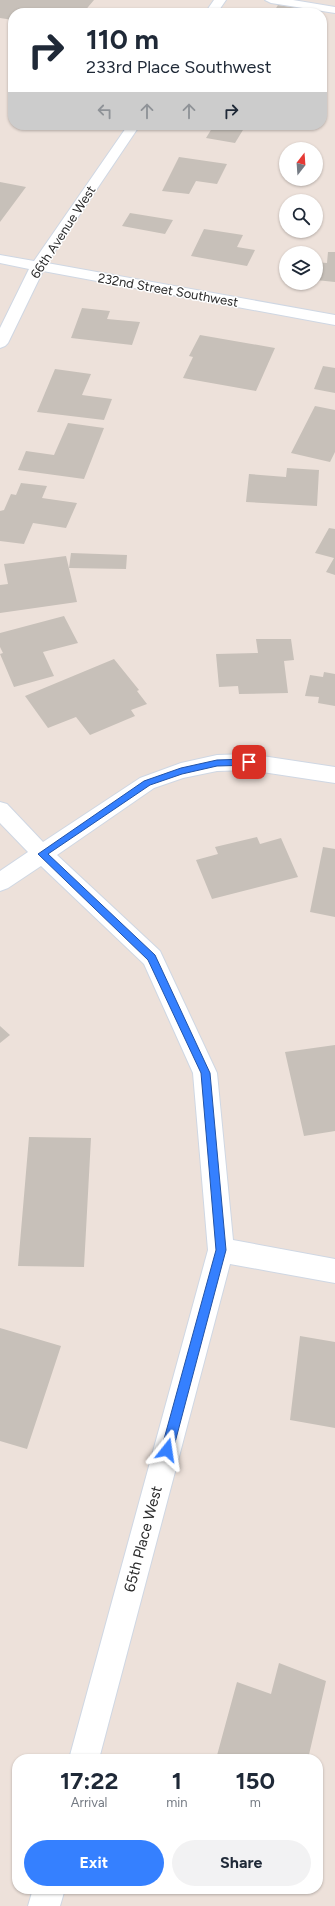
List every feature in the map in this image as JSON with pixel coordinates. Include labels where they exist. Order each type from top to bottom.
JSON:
[{"type":"street","points":[[271,0],[322,8]]},
{"type":"street","name":"66th Avenue West","points":[[0,343],[38,266],[131,130]]},
{"type":"street","name":"232nd Street Southwest","points":[[0,259],[335,320]]},
{"type":"street","points":[[0,882],[147,783],[181,771],[217,763],[249,762],[335,775]]},
{"type":"street","points":[[0,810],[42,854]]},
{"type":"street","name":"65th Place West","points":[[42,854],[152,958],[205,1073],[221,1250],[85,1754]]},
{"type":"street","points":[[221,1250],[335,1271]]},
{"type":"street","points":[[44,1906],[48,1894]]},
{"type":"building","points":[[0,0],[94,0],[87,8],[8,8],[8,19],[0,18]]},
{"type":"building","points":[[278,5],[298,8],[276,8]]},
{"type":"building","points":[[211,130],[243,130],[235,143],[206,138]]},
{"type":"building","points":[[179,157],[227,164],[217,184],[196,181],[189,194],[162,191]]},
{"type":"building","points":[[0,182],[26,187],[0,222]]},
{"type":"building","points":[[130,213],[173,220],[165,234],[122,226]]},
{"type":"building","points":[[204,229],[243,235],[237,247],[255,250],[247,266],[191,256]]},
{"type":"building","points":[[328,252],[335,252],[335,282],[323,281],[323,263],[327,263]]},
{"type":"building","points":[[82,308],[110,311],[107,319],[140,322],[132,345],[71,338]]},
{"type":"building","points":[[200,335],[275,348],[256,391],[183,378],[193,357],[189,356]]},
{"type":"building","points":[[323,366],[335,368],[335,393],[314,389]]},
{"type":"building","points":[[55,369],[91,374],[82,395],[112,399],[104,420],[37,412]]},
{"type":"building","points":[[315,406],[335,410],[335,452],[330,462],[291,453]]},
{"type":"building","points":[[68,423],[104,428],[84,479],[18,470],[26,451],[54,455]]},
{"type":"building","points":[[287,468],[319,470],[317,506],[246,502],[249,474],[286,477]]},
{"type":"building","points":[[21,483],[47,486],[42,498],[77,503],[66,528],[33,523],[24,544],[0,541],[0,511],[4,510],[11,494],[16,495]]},
{"type":"building","points":[[329,528],[335,529],[335,575],[326,572],[334,558],[315,553]]},
{"type":"building","points":[[71,553],[127,555],[126,569],[69,568]]},
{"type":"building","points":[[66,556],[77,602],[0,613],[0,585],[8,584],[4,564]]},
{"type":"building","points":[[64,616],[78,643],[43,652],[54,676],[14,687],[0,654],[3,653],[0,647],[0,633]]},
{"type":"building","points":[[256,639],[291,639],[294,660],[284,661],[288,693],[239,694],[238,686],[219,687],[216,654],[258,653]]},
{"type":"building","points":[[114,659],[139,690],[137,691],[147,704],[131,710],[135,716],[90,735],[76,717],[48,728],[25,696]]},
{"type":"building","points":[[324,672],[335,674],[335,706],[318,703],[319,697],[305,696],[310,675],[323,677]]},
{"type":"building","points":[[257,837],[260,844],[281,838],[298,877],[212,899],[196,860],[218,854],[215,847]]},
{"type":"building","points":[[323,847],[335,849],[335,917],[310,912]]},
{"type":"building","points":[[0,1026],[10,1035],[0,1043]]},
{"type":"building","points":[[335,1045],[335,1131],[304,1136],[285,1052]]},
{"type":"building","points":[[29,1137],[91,1138],[84,1267],[18,1266]]},
{"type":"building","points":[[0,1328],[61,1346],[27,1449],[0,1441]]},
{"type":"building","points":[[300,1336],[335,1342],[335,1428],[290,1420]]},
{"type":"building","points":[[279,1663],[326,1681],[309,1754],[217,1754],[237,1682],[271,1694]]},
{"type":"route","points":[[167,1450],[221,1250],[205,1073],[152,958],[42,854],[147,783],[181,771],[217,763],[249,762]]}]
